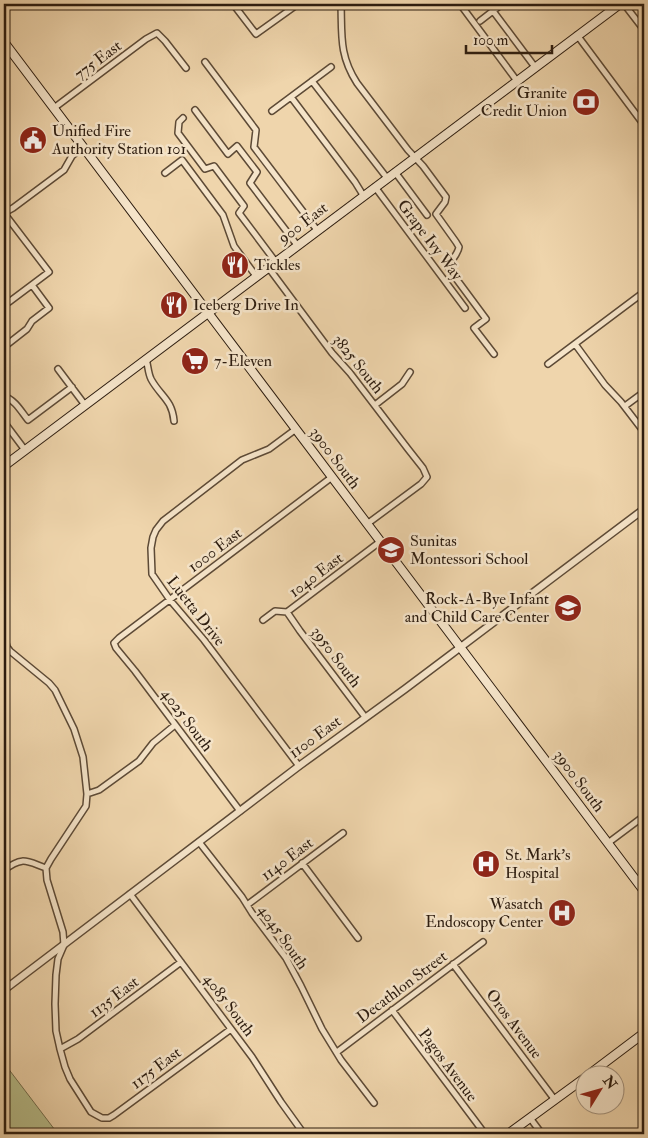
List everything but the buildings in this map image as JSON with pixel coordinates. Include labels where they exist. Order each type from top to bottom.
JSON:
[{"type":"main road","name":"900 East","points":[[4,466],[620,4]]},
{"type":"main road","name":"3900 South","points":[[4,42],[644,891]]},
{"type":"main road","points":[[599,1066],[644,1033]]},
{"type":"main road","points":[[508,1134],[576,1084]]},
{"type":"street","points":[[233,4],[256,34],[298,4]]},
{"type":"street","points":[[341,4],[342,46],[349,71],[446,197],[445,202],[436,214],[459,247],[449,269],[486,318],[474,328],[494,354]]},
{"type":"street","points":[[460,4],[517,81]]},
{"type":"street","points":[[480,21],[502,4]]},
{"type":"street","points":[[624,4],[644,30]]},
{"type":"street","points":[[493,11],[535,67]]},
{"type":"street","name":"775 East","points":[[54,108],[157,33],[165,40],[186,68]]},
{"type":"street","points":[[577,35],[644,125]]},
{"type":"street","points":[[205,62],[256,130],[254,147],[317,230]]},
{"type":"street","points":[[272,111],[331,67]]},
{"type":"street","points":[[312,81],[386,178]]},
{"type":"street","points":[[291,97],[364,196]]},
{"type":"street","points":[[195,110],[228,154],[237,146],[257,172],[250,183],[297,245]]},
{"type":"street","points":[[183,118],[179,122],[178,132],[205,169],[214,166],[244,206],[239,213],[276,261]]},
{"type":"street","points":[[9,302],[48,272],[4,213],[64,170],[72,156],[84,147]]},
{"type":"street","points":[[165,173],[182,160],[223,215],[234,246],[256,276]]},
{"type":"street","points":[[395,172],[427,215]]},
{"type":"street","name":"Grape Ivy Way","points":[[375,187],[465,308]]},
{"type":"street","name":"3825 South","points":[[268,267],[332,353],[350,373],[423,468],[427,477],[421,484],[367,524]]},
{"type":"street","points":[[4,346],[49,308],[32,285]]},
{"type":"street","points":[[548,364],[644,292]]},
{"type":"street","points":[[574,344],[644,432]]},
{"type":"street","points":[[146,359],[152,379],[170,403],[174,421]]},
{"type":"street","points":[[58,369],[85,405]]},
{"type":"street","points":[[375,405],[402,384],[410,372]]},
{"type":"street","points":[[4,396],[14,402],[28,420],[72,387]]},
{"type":"street","points":[[625,406],[644,392]]},
{"type":"street","points":[[4,422],[25,450]]},
{"type":"street","name":"Luetta Drive","points":[[296,429],[269,449],[236,464],[169,515],[156,530],[151,548],[152,574],[170,600],[204,640],[299,766]]},
{"type":"street","name":"1000 East","points":[[114,643],[332,477]]},
{"type":"street","name":"1100 East","points":[[4,990],[299,766],[461,648],[644,509]]},
{"type":"street","name":"1040 East","points":[[263,620],[275,611],[287,612],[381,542]]},
{"type":"street","name":"3950 South","points":[[287,612],[365,717]]},
{"type":"street","points":[[4,635],[10,651],[49,683],[59,698],[74,728],[81,748],[84,766],[87,794],[86,806],[46,868],[47,880],[63,932],[64,945],[58,959],[55,994],[56,1031],[60,1049]]},
{"type":"street","name":"4025 South","points":[[114,643],[240,811]]},
{"type":"street","points":[[87,794],[99,790],[133,765],[153,743],[175,725]]},
{"type":"street","points":[[608,843],[644,816]]},
{"type":"street","name":"1140 East","points":[[247,905],[342,833]]},
{"type":"street","name":"4045 South","points":[[199,842],[282,953],[336,1052],[374,1103]]},
{"type":"street","points":[[4,870],[20,860],[46,868]]},
{"type":"street","points":[[302,863],[358,938]]},
{"type":"street","name":"4085 South","points":[[130,894],[252,1057],[304,1134]]},
{"type":"street","name":"Decathlon Street","points":[[336,1052],[483,942]]},
{"type":"street","name":"1135 East","points":[[60,1049],[78,1039],[181,962]]},
{"type":"street","name":"Oros Avenue","points":[[454,964],[555,1100]]},
{"type":"street","name":"Pagos Avenue","points":[[392,1010],[485,1134]]},
{"type":"street","name":"1175 East","points":[[60,1049],[70,1078],[88,1109],[94,1115],[108,1118],[114,1116],[231,1029]]},
{"type":"street","points":[[530,1118],[542,1134]]},
{"type":"green space","points":[[4,1063],[58,1134],[4,1134]]},
{"type":"place","name":"Granite Credit Union","points":[[586,102]]},
{"type":"place","name":"Unified Fire Authority Station 101","points":[[33,140]]},
{"type":"place","name":"Tickles","points":[[235,265]]},
{"type":"place","name":"Iceberg Drive In","points":[[174,305]]},
{"type":"place","name":"7-Eleven","points":[[195,361]]},
{"type":"place","name":"Sunitas Montessori School","points":[[391,550]]},
{"type":"place","name":"Rock-A-Bye Infant and Child Care Center","points":[[568,608]]},
{"type":"place","name":"St. Mark's Hospital","points":[[486,864]]},
{"type":"place","name":"Wasatch Endoscopy Center","points":[[562,913]]}]
